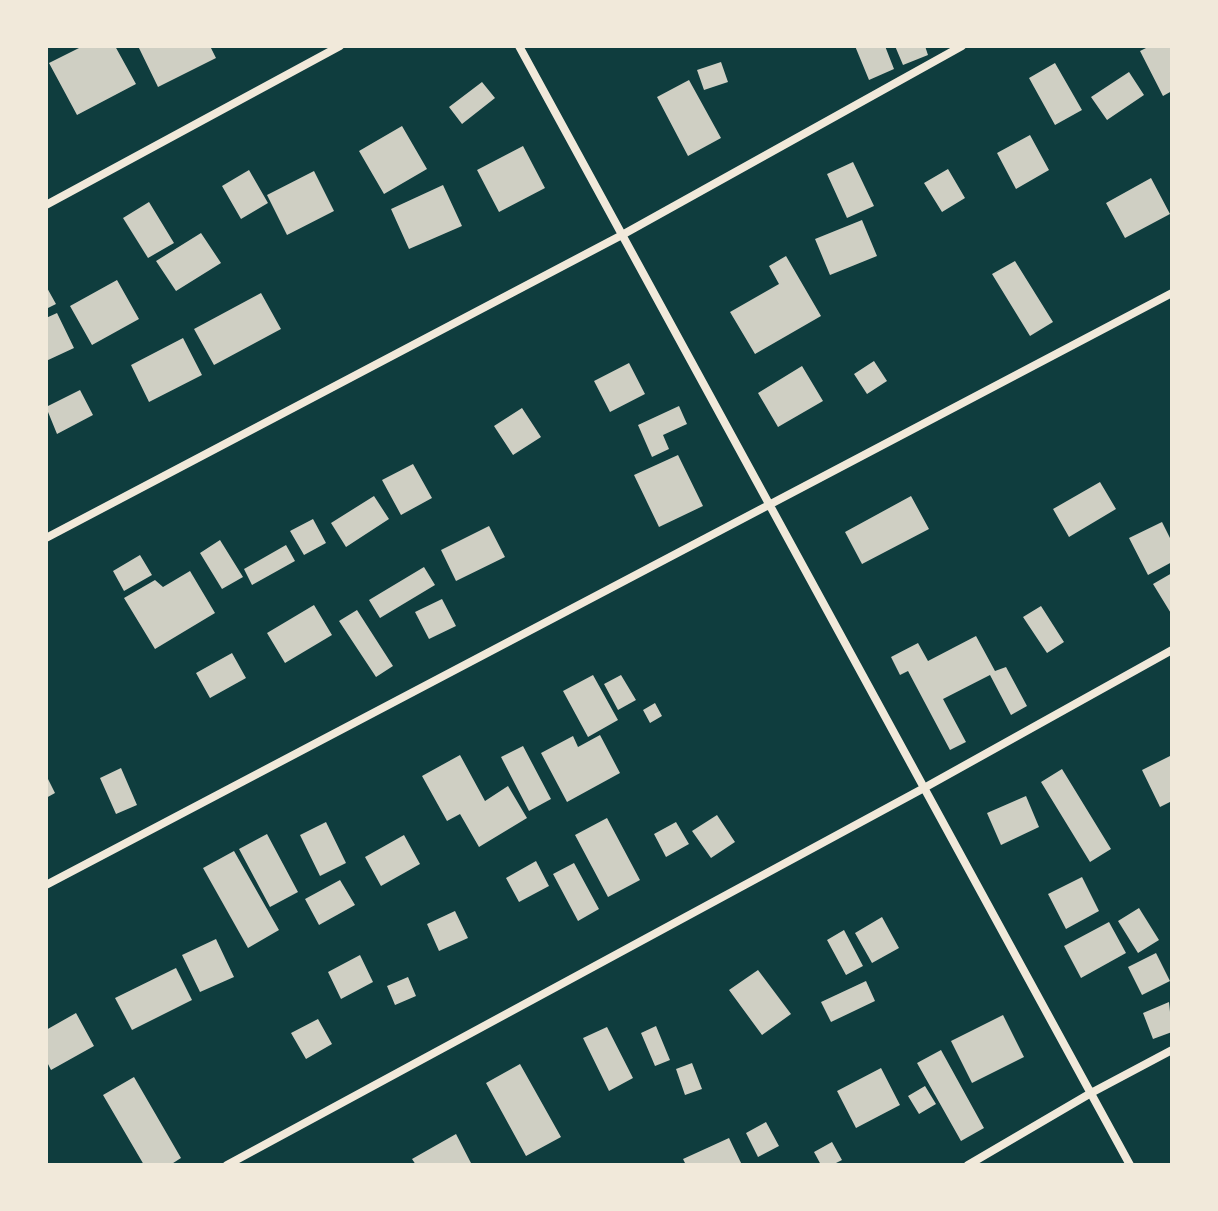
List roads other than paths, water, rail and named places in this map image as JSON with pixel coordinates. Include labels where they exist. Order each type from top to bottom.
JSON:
[{"type":"street","points":[[46,205],[340,46]]},
{"type":"street","points":[[519,46],[1130,1165]]},
{"type":"street","points":[[46,538],[622,235],[962,46]]},
{"type":"street","points":[[46,885],[1172,293]]},
{"type":"street","points":[[227,1165],[924,788],[1172,650]]},
{"type":"street","points":[[968,1165],[1172,1050]]}]
